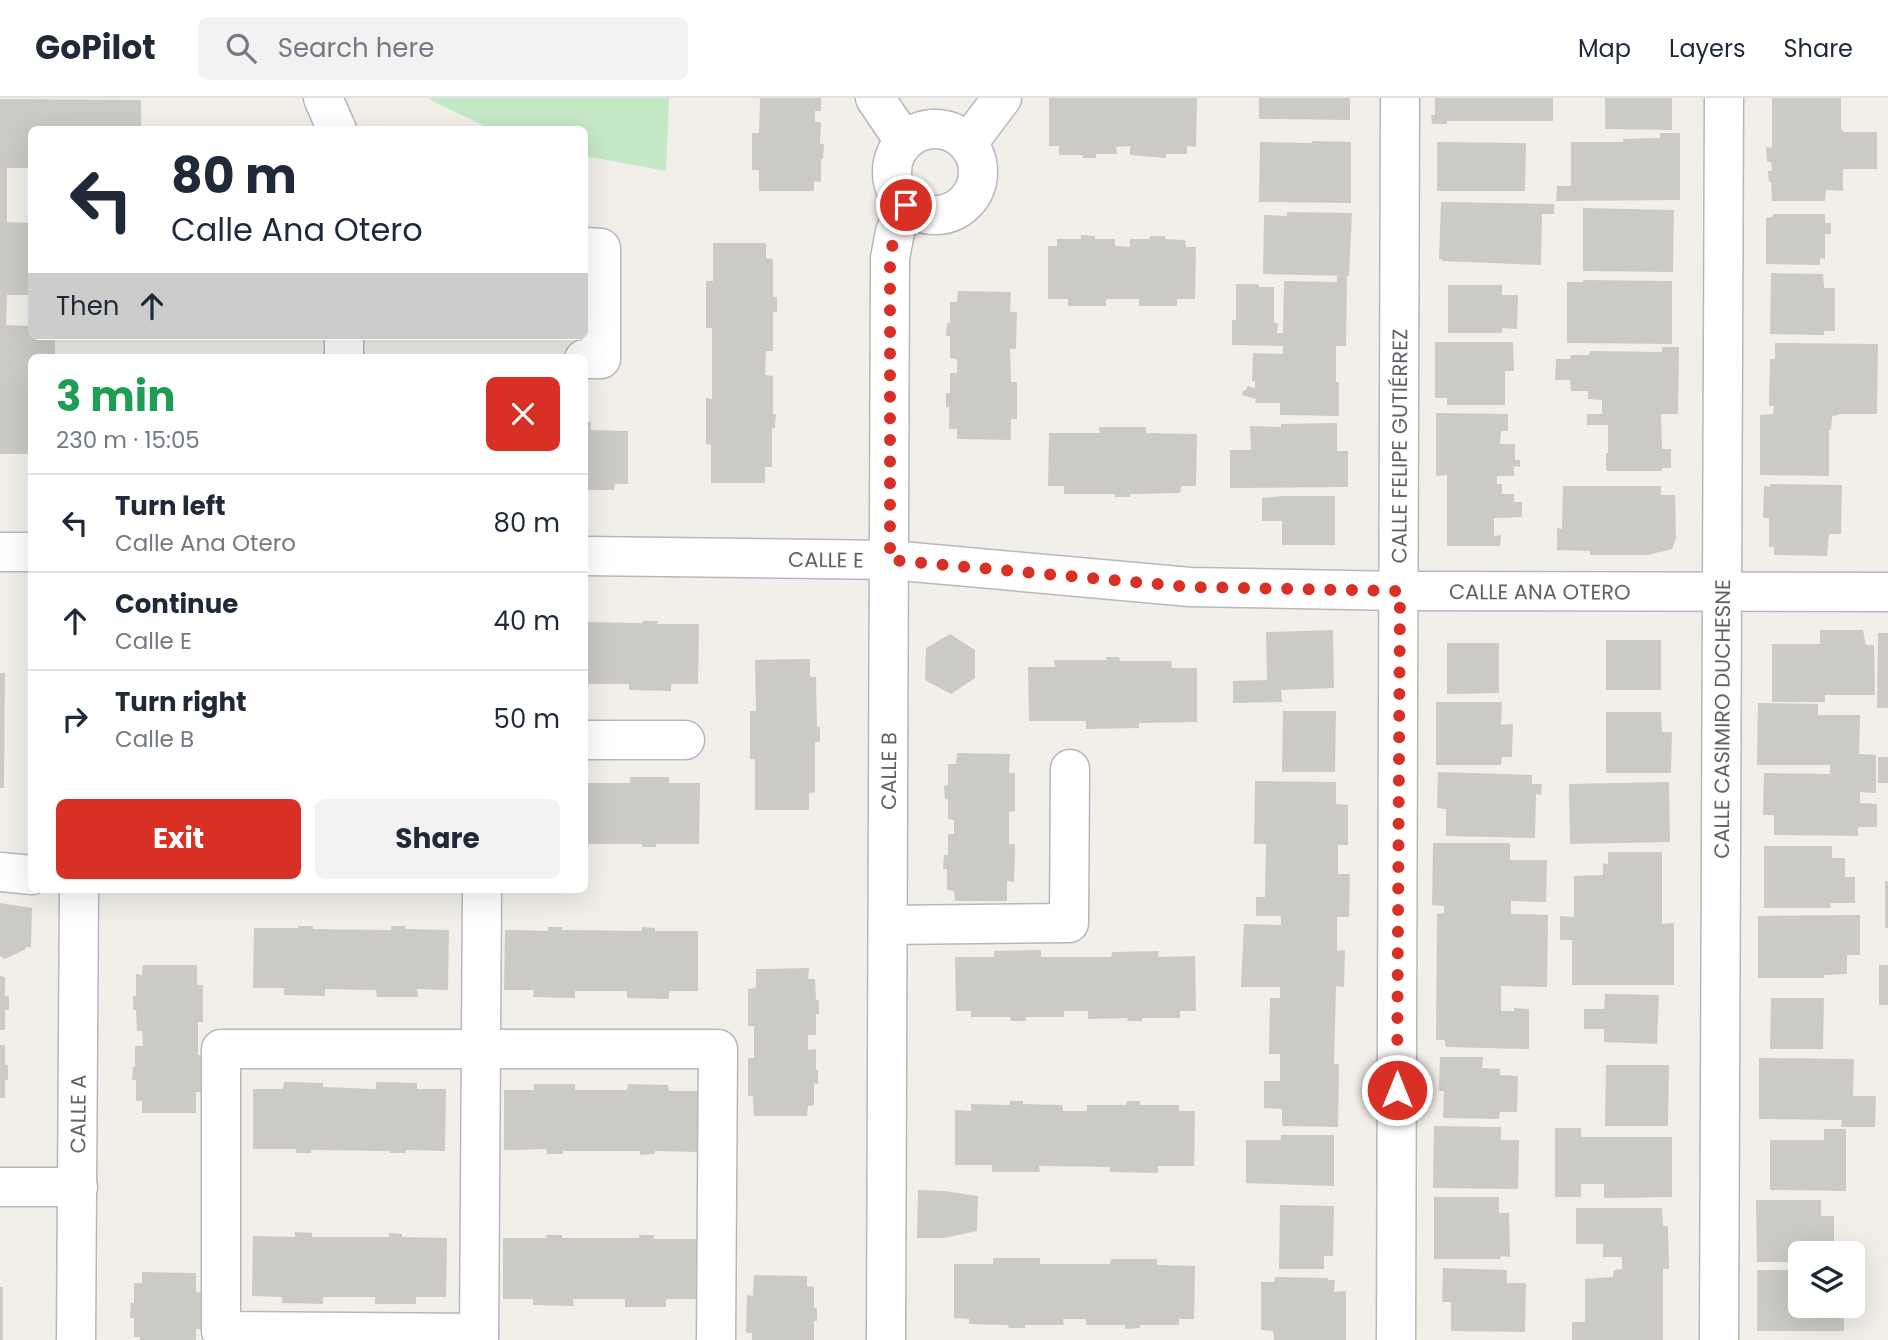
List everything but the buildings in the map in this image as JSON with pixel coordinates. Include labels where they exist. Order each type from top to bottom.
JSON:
[{"type":"street","points":[[323,98],[335,126]]},
{"type":"street","points":[[875,98],[904,141]]},
{"type":"street","points":[[968,143],[1002,98]]},
{"type":"street","name":"CALLE FELIPE GUTIÉRREZ","points":[[1396,1340],[1400,98]]},
{"type":"street","name":"CALLE CASIMIRO DUCHESNE","points":[[1719,1340],[1724,98]]},
{"type":"street","points":[[929,129],[944,129],[957,134],[968,143],[975,155],[978,170],[976,184],[961,208],[933,216],[919,213],[906,205],[897,194],[891,166],[904,141],[929,129]]},
{"type":"street","name":"CALLE B","points":[[887,1340],[890,258],[895,232],[906,205]]},
{"type":"street","points":[[588,247],[601,248],[601,345],[601,359],[588,359]]},
{"type":"street","points":[[0,552],[28,552]]},
{"type":"street","name":"CALLE E","points":[[588,556],[890,560],[1190,587]]},
{"type":"street","name":"CALLE ANA OTERO","points":[[1190,587],[1400,591],[1888,592]]},
{"type":"street","points":[[588,740],[685,740]]},
{"type":"street","points":[[888,925],[1069,923],[1070,769]]},
{"type":"street","points":[[0,873],[28,875]]},
{"type":"street","name":"CALLE A","points":[[76,1340],[79,893]]},
{"type":"street","points":[[482,893],[481,1050],[479,1336],[221,1331],[222,1049],[481,1050],[718,1049],[716,1340]]},
{"type":"street","points":[[0,1188],[78,1187]]},
{"type":"green space","points":[[430,98],[669,98],[666,171],[588,157],[588,126],[485,126]]},
{"type":"route","points":[[906,205],[895,232],[890,258],[890,560],[1190,587],[1400,591],[1397,1090]]}]
